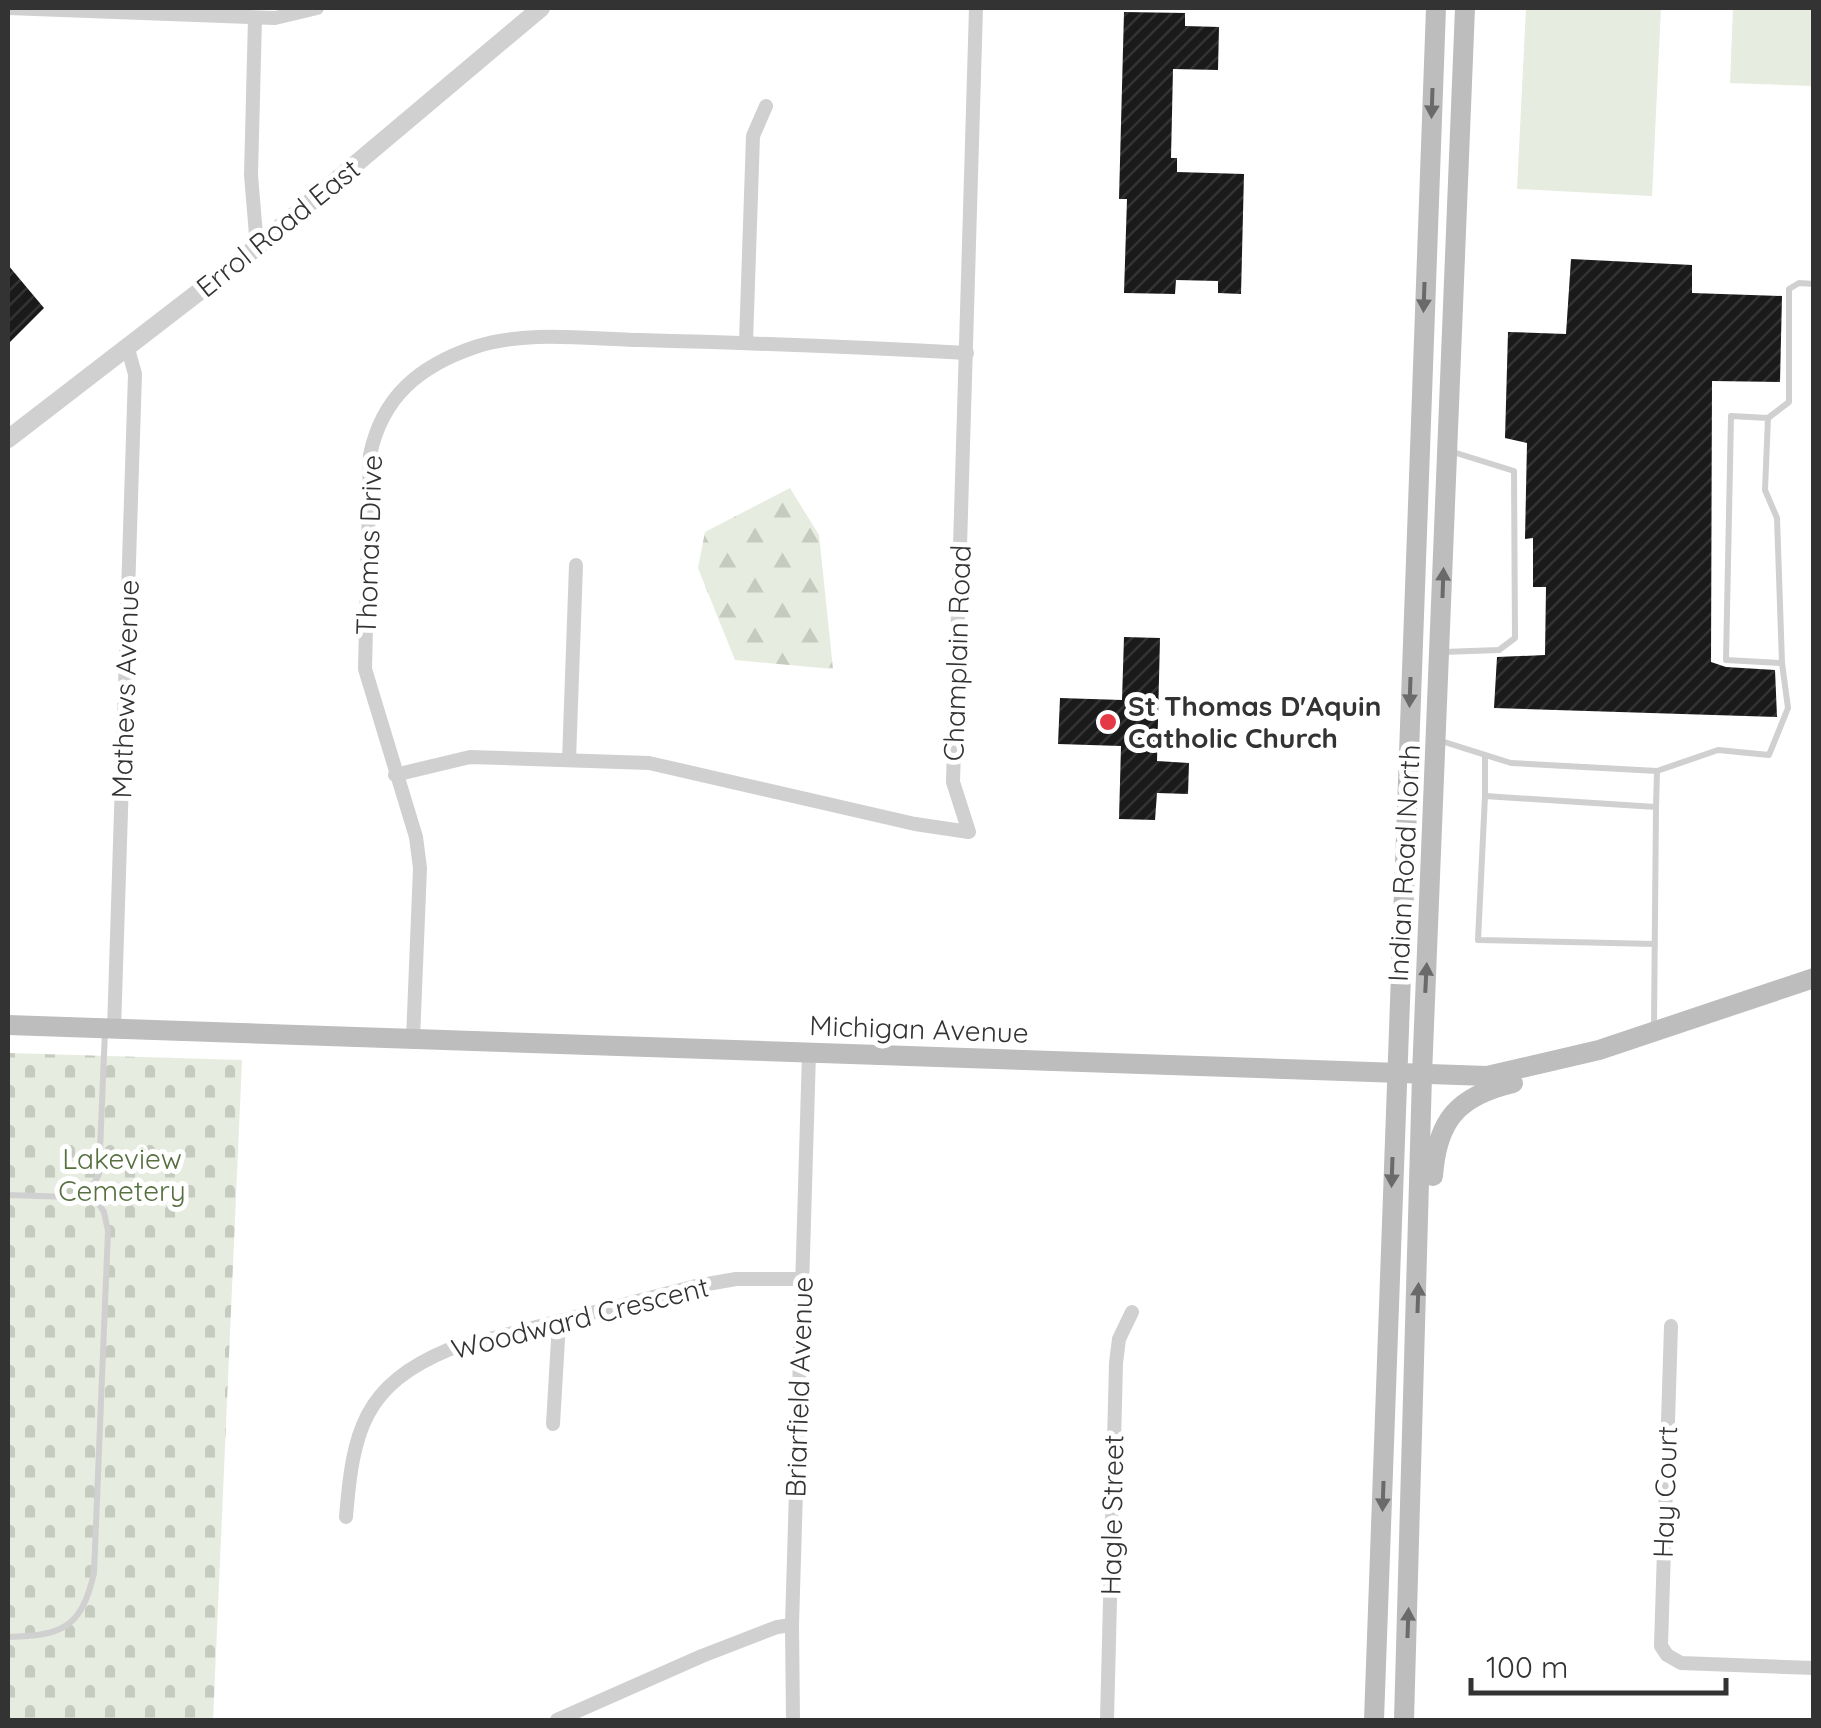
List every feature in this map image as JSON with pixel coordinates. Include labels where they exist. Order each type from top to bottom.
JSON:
[{"type":"main road","name":"Indian Road North","points":[[1374,1720],[1436,8]]},
{"type":"main road","name":"Indian Road North","points":[[1404,1720],[1422,1075],[1465,8]]},
{"type":"main road","name":"Michigan Avenue","points":[[8,1025],[1496,1075],[1598,1050],[1814,978]]},
{"type":"main road","points":[[1420,1236],[1438,1136],[1461,1104],[1498,1086],[1560,1072],[1598,1050]]},
{"type":"street","points":[[21,8],[255,18],[293,16],[318,8]]},
{"type":"street","points":[[217,8],[255,18]]},
{"type":"street","name":"Errol Road East","points":[[8,439],[257,248],[541,8]]},
{"type":"street","name":"Champlain Road","points":[[395,775],[470,756],[666,764],[916,824],[969,832],[953,782],[976,8]]},
{"type":"street","points":[[255,18],[251,174],[257,248]]},
{"type":"street","points":[[746,342],[753,136],[766,106]]},
{"type":"street","name":"Thomas Drive","points":[[413,1040],[420,868],[416,836],[365,668],[370,455],[376,427],[390,400],[448,357],[519,337],[746,342],[967,353]]},
{"type":"street","name":"Mathews Avenue","points":[[109,1030],[135,374],[128,349]]},
{"type":"street","points":[[569,760],[576,565]]},
{"type":"street","name":"Briarfield Avenue","points":[[793,1720],[792,1624],[809,1053]]},
{"type":"street","name":"Woodward Crescent","points":[[346,1517],[356,1435],[384,1392],[413,1367],[450,1349],[719,1282],[802,1279]]},
{"type":"street","name":"Hagle Street","points":[[1107,1720],[1116,1363],[1118,1339],[1132,1312]]},
{"type":"street","points":[[553,1424],[559,1323]]},
{"type":"street","name":"Hay Court","points":[[1670,1326],[1661,1646],[1680,1664],[1814,1668]]},
{"type":"street","points":[[556,1720],[702,1656],[792,1624]]},
{"type":"lane","points":[[1782,664],[1726,660],[1731,416],[1768,418],[1789,402],[1789,289],[1799,283],[1814,284]]},
{"type":"lane","points":[[1437,739],[1512,763],[1658,771],[1718,750],[1769,754],[1788,708],[1782,664],[1777,518],[1765,490],[1768,418]]},
{"type":"lane","points":[[1442,652],[1499,650],[1516,638],[1514,472],[1447,450]]},
{"type":"lane","points":[[1485,756],[1478,940],[1654,944]]},
{"type":"lane","points":[[1654,1032],[1658,771]]},
{"type":"lane","points":[[1485,796],[1656,807]]},
{"type":"lane","points":[[8,1196],[71,1197],[90,1191],[99,1174],[109,1030]]},
{"type":"lane","points":[[8,1637],[60,1631],[82,1611],[94,1573],[108,1231],[104,1212],[90,1191]]},
{"type":"green space","points":[[1526,8],[1661,8],[1652,196],[1517,189]]},
{"type":"green space","points":[[1733,8],[1813,8],[1813,86],[1730,83]]},
{"type":"green space","points":[[790,488],[819,535],[833,669],[735,660],[698,568],[705,532]]},
{"type":"green space","name":"Lakeview Cemetery","points":[[8,1053],[242,1060],[213,1720],[8,1720]]},
{"type":"building","points":[[1124,12],[1185,13],[1185,26],[1219,27],[1218,70],[1173,69],[1171,158],[1177,158],[1177,172],[1244,174],[1241,294],[1218,293],[1218,281],[1176,280],[1175,294],[1124,293],[1127,199],[1119,199]]},
{"type":"building","points":[[1571,259],[1692,265],[1692,293],[1782,296],[1780,382],[1712,381],[1711,662],[1726,667],[1775,670],[1777,717],[1494,708],[1497,657],[1545,655],[1546,587],[1533,587],[1533,538],[1525,539],[1527,443],[1505,438],[1508,332],[1566,334]]},
{"type":"building","points":[[8,265],[44,308],[8,344]]},
{"type":"building","name":"St Thomas D'Aquin Catholic Church","points":[[1124,637],[1160,638],[1157,761],[1189,763],[1188,794],[1157,793],[1155,820],[1119,819],[1121,746],[1058,744],[1060,698],[1122,700]]},
{"type":"place","name":"St Thomas D'Aquin Catholic Church","points":[[1108,722]]}]
